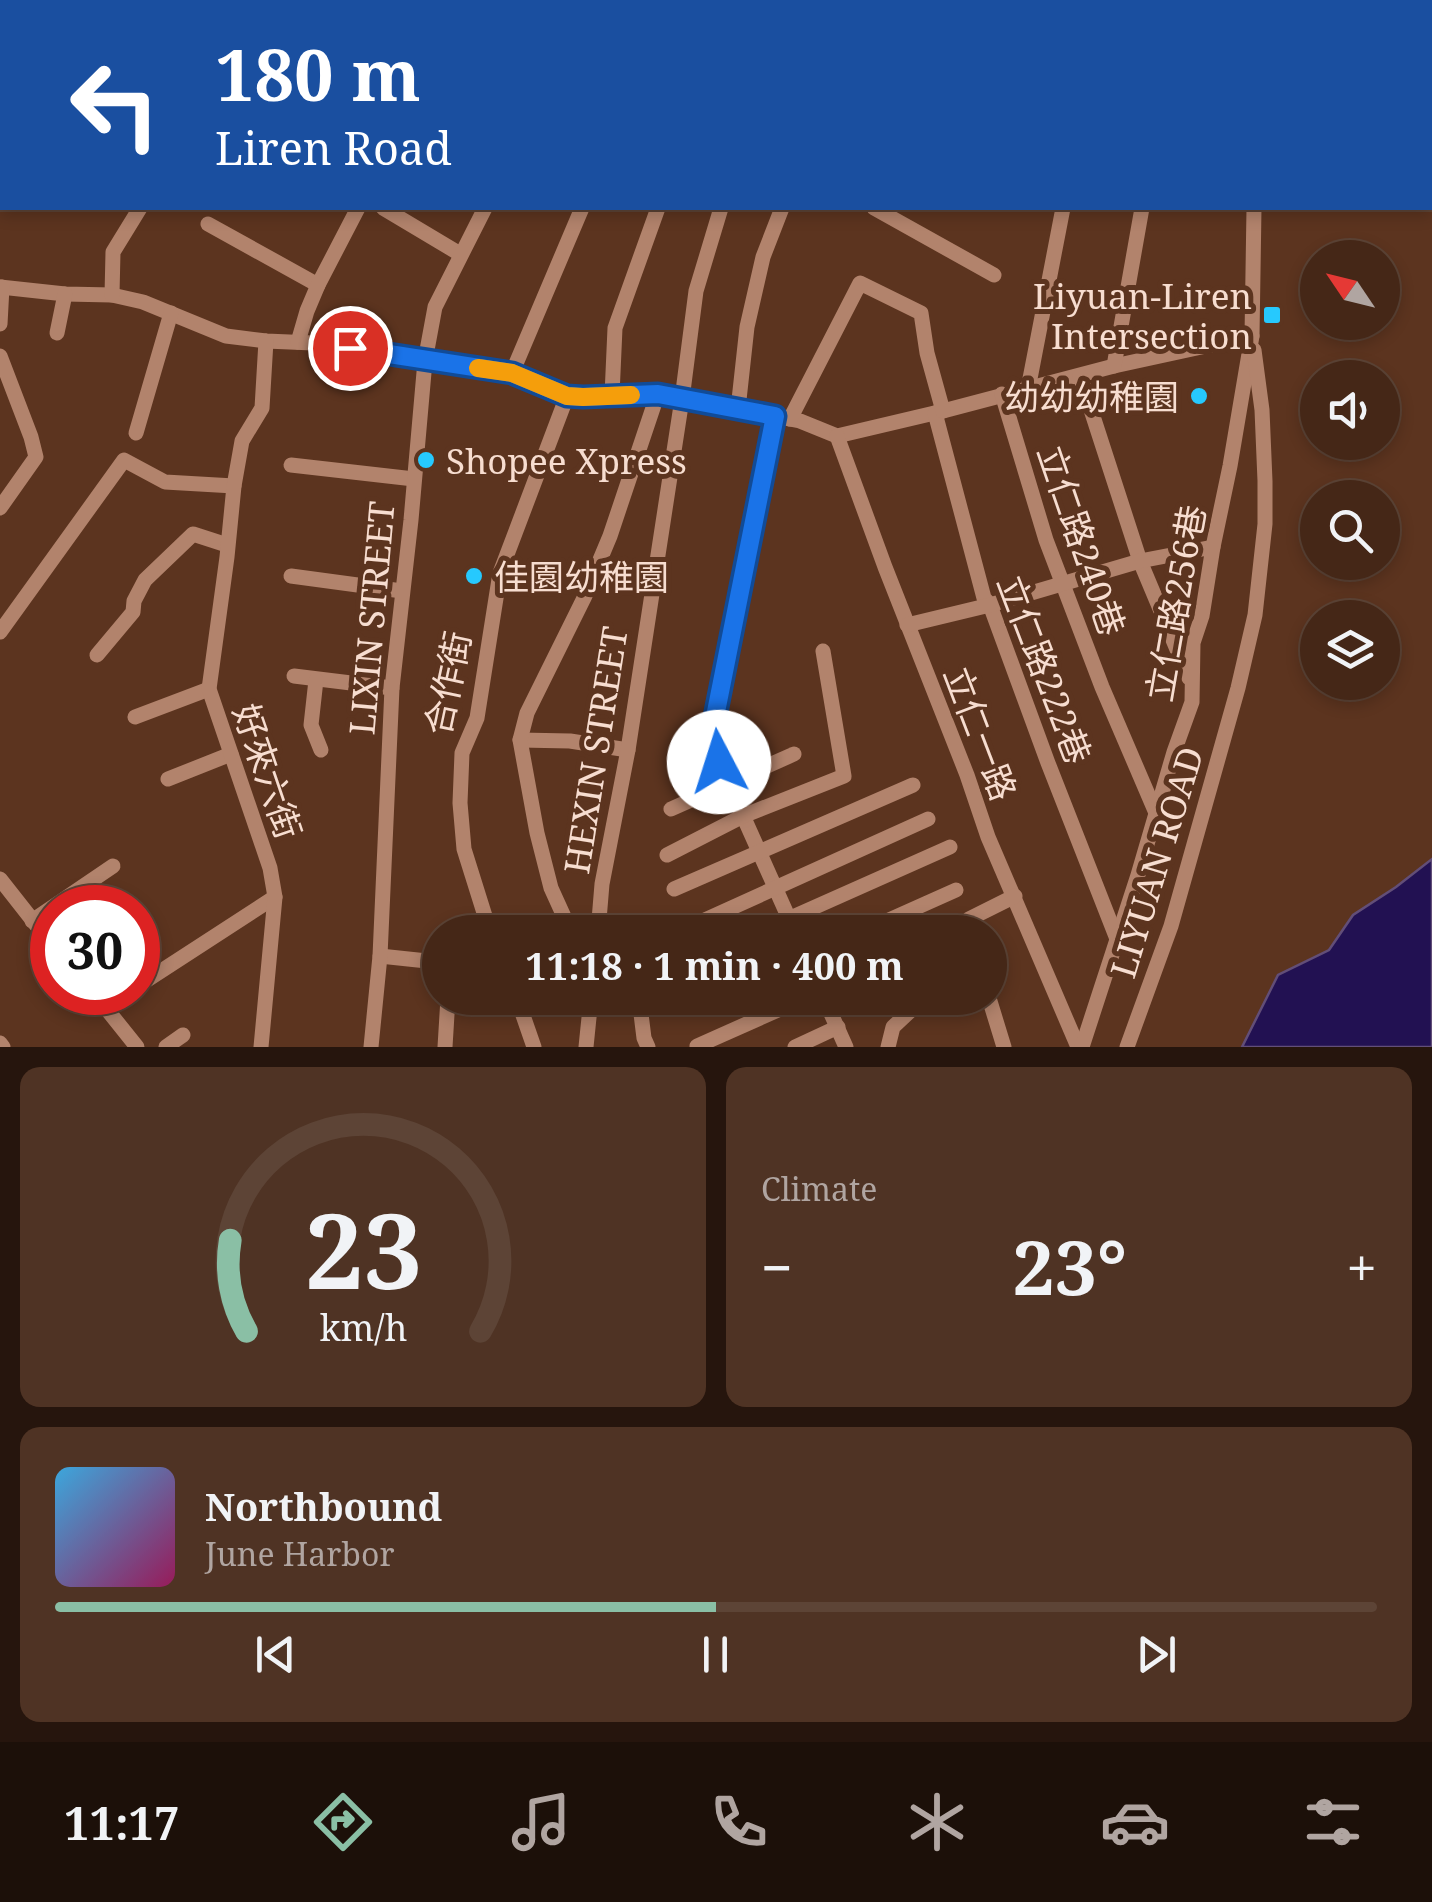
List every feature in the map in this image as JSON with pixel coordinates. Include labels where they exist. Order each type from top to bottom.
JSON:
[{"type":"street","points":[[112,295],[113,252],[139,210]]},
{"type":"street","points":[[298,342],[306,311],[357,210]]},
{"type":"street","points":[[386,210],[460,254]]},
{"type":"street","name":"LIXIN STREET","points":[[371,1047],[380,956],[392,688],[426,358],[435,307],[484,210]]},
{"type":"street","points":[[512,373],[581,210]]},
{"type":"street","points":[[612,396],[616,328],[657,210]]},
{"type":"street","name":"HEXIN STREET","points":[[599,915],[628,750],[696,291],[720,210]]},
{"type":"street","points":[[738,409],[747,327],[764,257],[781,210]]},
{"type":"street","points":[[878,210],[994,276]]},
{"type":"street","points":[[1028,389],[1063,210]]},
{"type":"street","points":[[1114,366],[1142,210]]},
{"type":"street","points":[[0,324],[1,287],[112,295],[143,302],[226,336],[426,358],[512,373],[567,396],[658,394],[782,417],[837,436],[1114,366],[1252,336],[1254,210]]},
{"type":"street","points":[[208,224],[318,285]]},
{"type":"street","name":"立仁路222巷","points":[[782,417],[860,283],[921,313],[939,412],[979,583],[1117,939]]},
{"type":"street","points":[[57,334],[65,294]]},
{"type":"street","points":[[136,434],[171,313]]},
{"type":"street","name":"立仁路256巷","points":[[1080,1047],[1192,702],[1192,643],[1202,616],[1252,336]]},
{"type":"street","name":"LIYUAN ROAD","points":[[1127,1047],[1171,926],[1255,615],[1265,482],[1262,410],[1252,336]]},
{"type":"street","name":"好來六街","points":[[261,1047],[275,897],[270,868],[209,690],[234,486],[242,441],[262,408],[266,341]]},
{"type":"street","points":[[0,356],[36,457],[0,508]]},
{"type":"street","points":[[1080,376],[1140,561],[1193,688]]},
{"type":"street","points":[[563,915],[551,888],[520,740],[527,714],[610,536],[658,394]]},
{"type":"street","name":"立仁路240巷","points":[[1002,394],[1046,540],[1102,688],[1156,813]]},
{"type":"street","name":"合作街","points":[[485,915],[464,849],[460,803],[462,752],[477,718],[500,573],[567,396]]},
{"type":"street","points":[[782,417],[710,742],[787,915]]},
{"type":"street","name":"立仁一路","points":[[837,436],[988,837],[1080,1047]]},
{"type":"street","points":[[0,632],[124,460],[166,482],[234,486]]},
{"type":"street","points":[[291,465],[414,479]]},
{"type":"street","points":[[98,655],[128,620],[145,580],[193,534],[227,545]]},
{"type":"street","points":[[908,624],[1140,561],[1213,547]]},
{"type":"street","points":[[291,576],[402,591]]},
{"type":"street","points":[[667,855],[743,816],[844,776],[823,651]]},
{"type":"street","points":[[294,676],[392,688]]},
{"type":"street","points":[[316,680],[311,725],[321,750]]},
{"type":"street","points":[[135,717],[209,690]]},
{"type":"street","points":[[520,740],[570,741],[628,750]]},
{"type":"street","points":[[168,779],[232,754]]},
{"type":"street","points":[[671,809],[794,754]]},
{"type":"street","points":[[674,889],[913,785]]},
{"type":"street","points":[[716,915],[928,819]]},
{"type":"street","points":[[814,915],[950,847]]},
{"type":"street","points":[[85,885],[113,866]]},
{"type":"street","points":[[0,879],[30,918]]},
{"type":"street","points":[[900,915],[956,890]]},
{"type":"street","points":[[977,915],[1014,896]]},
{"type":"street","points":[[160,972],[275,897]]},
{"type":"street","points":[[380,956],[422,960]]},
{"type":"street","points":[[112,1015],[138,1047]]},
{"type":"street","points":[[445,1047],[447,1015]]},
{"type":"street","points":[[524,1015],[534,1047]]},
{"type":"street","points":[[586,1047],[589,1015]]},
{"type":"street","points":[[641,1015],[648,1047]]},
{"type":"street","points":[[697,1046],[767,1015]]},
{"type":"street","points":[[832,1015],[846,1047]]},
{"type":"street","points":[[888,1047],[893,1027],[906,1015]]},
{"type":"street","points":[[994,1015],[1004,1047]]},
{"type":"street","points":[[796,1047],[838,1027]]},
{"type":"street","points":[[166,1047],[183,1036]]},
{"type":"shaded area","points":[[1432,859],[1432,1047],[1242,1047],[1278,975],[1329,950],[1353,915]]},
{"type":"slow traffic","points":[[478,368],[512,373],[567,396],[631,395]]},
{"type":"place","name":"Liyuan-Liren Intersection","points":[[1272,315]]},
{"type":"place","name":"幼幼幼稚園","points":[[1199,396]]},
{"type":"place","name":"Shopee Xpress","points":[[426,460]]},
{"type":"place","name":"佳園幼稚園","points":[[474,576]]},
{"type":"route","points":[[350,348],[512,373],[567,396],[658,394],[775,416],[710,742],[719,762]]}]
